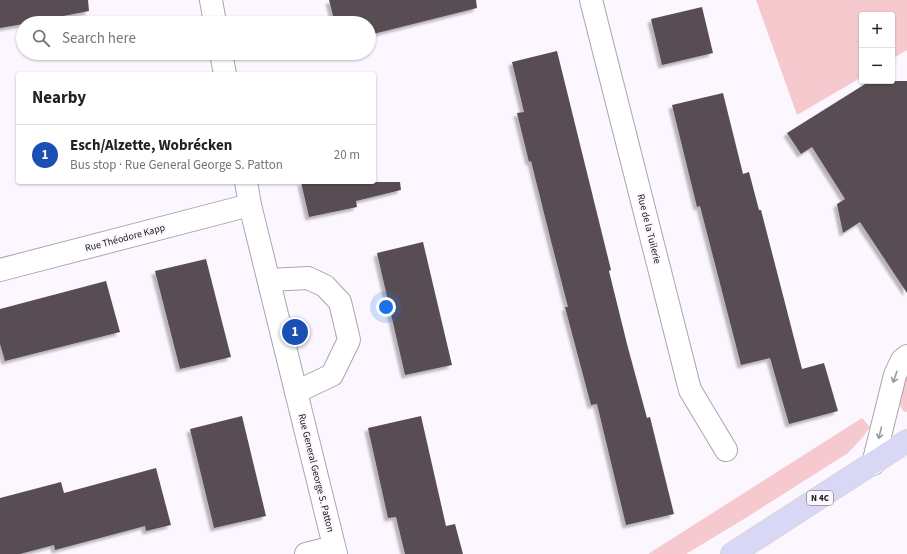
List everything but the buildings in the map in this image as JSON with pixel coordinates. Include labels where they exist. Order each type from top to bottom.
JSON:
[{"type":"main road","name":"N 4C","points":[[732,554],[907,441]]},
{"type":"street","points":[[211,0],[214,16]]},
{"type":"street","name":"Rue de la Tuilerie","points":[[591,0],[690,390],[726,450]]},
{"type":"street","points":[[222,60],[225,72]]},
{"type":"street","name":"Rue General George S. Patton","points":[[246,184],[250,205],[335,551]]},
{"type":"street","name":"Rue Théodore Kapp","points":[[0,270],[250,205]]},
{"type":"street","points":[[269,280],[308,278],[325,286],[340,302],[349,340],[332,375],[296,392]]},
{"type":"street","points":[[873,464],[895,375],[902,360],[907,356]]},
{"type":"street","points":[[306,554],[335,551]]},
{"type":"shaded area","points":[[756,0],[907,0],[907,50],[895,57],[895,12],[859,12],[859,79],[797,115]]},
{"type":"shaded area","points":[[907,374],[907,412],[903,411],[900,399]]},
{"type":"shaded area","points":[[862,418],[870,427],[848,453],[686,554],[648,554]]},
{"type":"place","name":"Esch/Alzette, Wobrécken","points":[[295,332]]}]
